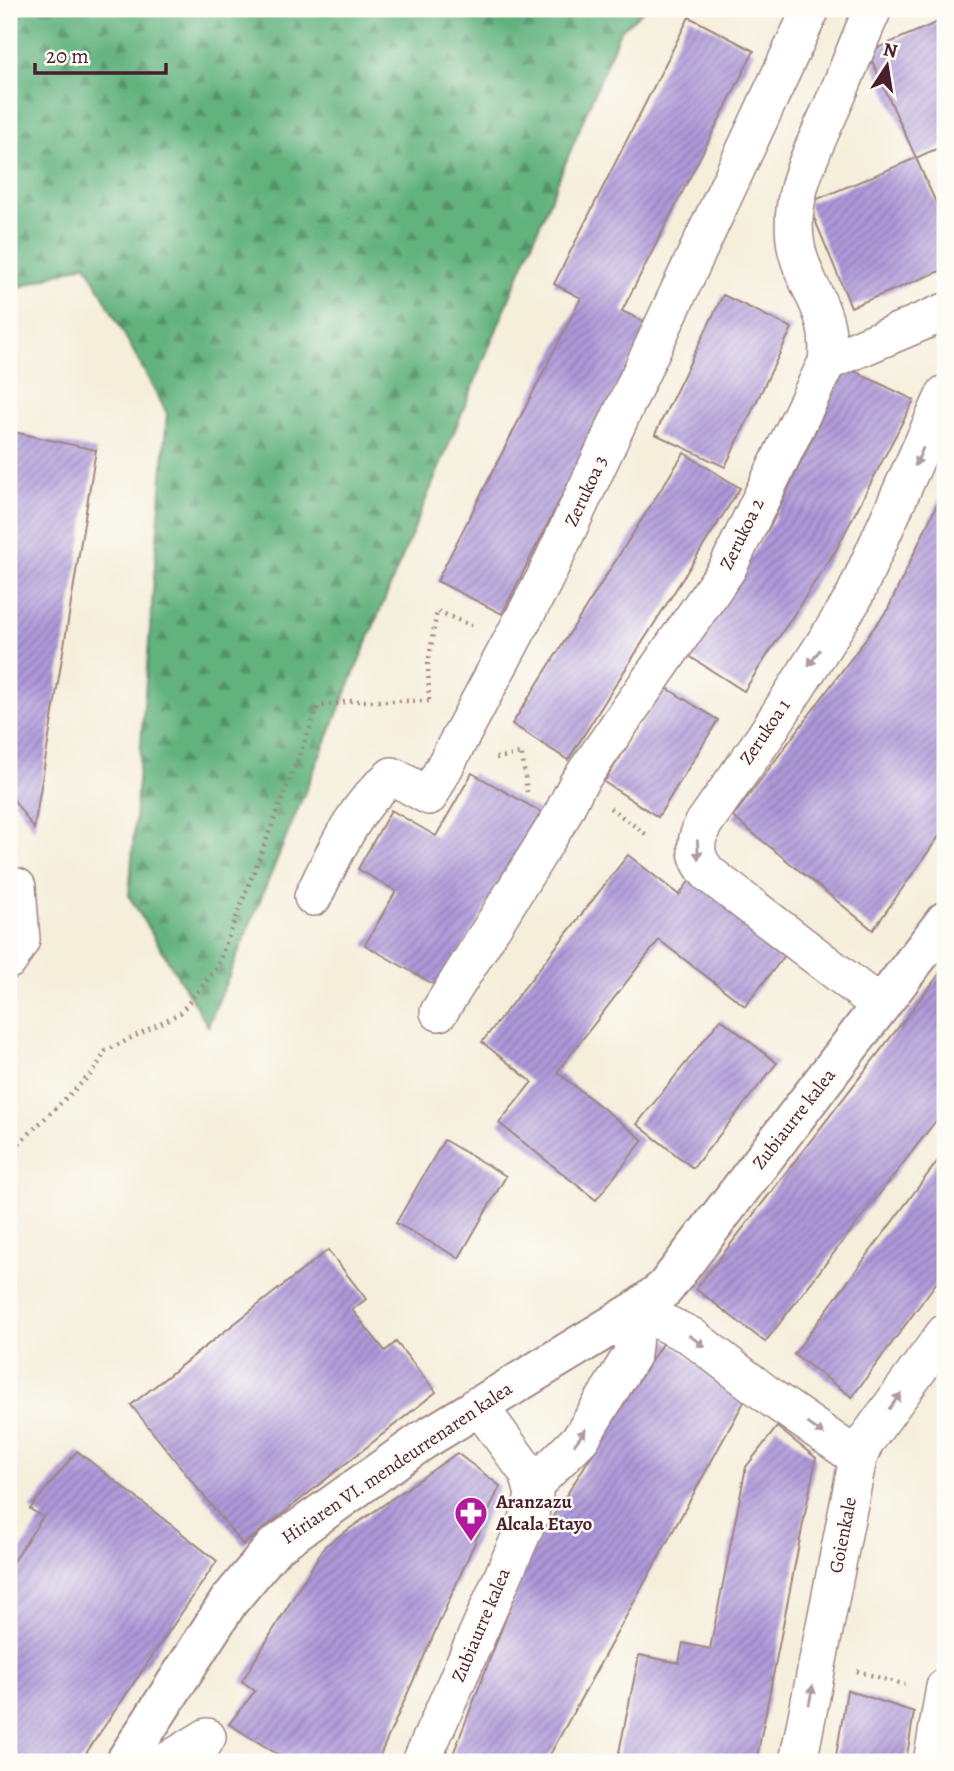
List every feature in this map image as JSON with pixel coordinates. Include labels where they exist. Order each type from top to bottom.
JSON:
[{"type":"street","name":"Zerukoa 3","points":[[313,897],[342,838],[376,789],[392,776],[429,796],[559,548],[811,9]]},
{"type":"street","name":"Zerukoa 2","points":[[439,1012],[561,817],[577,785],[727,569],[827,362],[827,321],[797,252],[793,218],[808,158],[873,9]]},
{"type":"street","points":[[827,362],[945,312]]},
{"type":"street","name":"Zerukoa 1","points":[[881,1006],[709,874],[699,864],[695,850],[704,823],[764,738],[853,598],[945,394]]},
{"type":"street","points":[[9,960],[22,940],[18,887]]},
{"type":"street","name":"Zubiaurre kalea","points":[[637,1310],[665,1288],[684,1265],[945,922]]},
{"type":"street","points":[[478,1405],[528,1473],[533,1486],[581,1438],[632,1354],[637,1310],[691,1336],[773,1399],[858,1458]]},
{"type":"street","name":"Hiriaren VI. mendeurrenaren kalea","points":[[125,1762],[229,1601],[274,1547],[422,1441],[637,1310]]},
{"type":"street","name":"Goienkale","points":[[798,1762],[858,1458],[864,1442],[945,1333]]},
{"type":"street","name":"Zubiaurre kalea","points":[[421,1762],[530,1515],[533,1486]]},
{"type":"street","points":[[932,1762],[944,1692]]},
{"type":"street","points":[[166,1762],[207,1737],[192,1762]]},
{"type":"path","points":[[9,1153],[93,1072],[106,1051],[180,1013],[216,970],[318,707],[349,701],[429,700],[428,664],[438,611],[474,627]]},
{"type":"path","points":[[605,804],[648,835]]},
{"type":"path","points":[[819,1660],[944,1692]]},
{"type":"green space","points":[[9,9],[645,9],[620,31],[208,1026],[129,896],[167,413],[86,264],[9,291]]},
{"type":"building","points":[[689,17],[754,51],[622,311],[649,324],[502,614],[437,581],[581,298],[554,284]]},
{"type":"building","points":[[945,19],[945,145],[916,158],[868,52]]},
{"type":"building","points":[[916,158],[945,223],[945,269],[851,307],[808,203]]},
{"type":"building","points":[[723,295],[792,328],[725,467],[655,434]]},
{"type":"building","points":[[846,367],[914,400],[837,548],[744,691],[689,656],[772,523]]},
{"type":"building","points":[[9,431],[96,450],[34,829],[9,793]]},
{"type":"building","points":[[684,453],[740,488],[568,760],[512,724]]},
{"type":"building","points":[[945,487],[945,828],[873,930],[733,817],[888,609]]},
{"type":"building","points":[[665,687],[718,720],[658,817],[604,782]]},
{"type":"building","points":[[472,773],[541,812],[440,988],[365,945],[396,891],[358,869],[391,810],[436,836]]},
{"type":"building","points":[[628,855],[679,895],[693,876],[789,950],[745,1006],[659,940],[557,1072],[643,1140],[596,1200],[499,1123],[532,1082],[482,1042]]},
{"type":"building","points":[[945,967],[945,1109],[765,1342],[696,1289]]},
{"type":"building","points":[[721,1019],[777,1063],[693,1168],[637,1124]]},
{"type":"building","points":[[444,1140],[506,1176],[459,1258],[396,1223]]},
{"type":"building","points":[[945,1151],[945,1271],[852,1397],[794,1354]]},
{"type":"building","points":[[328,1250],[366,1299],[352,1310],[385,1351],[396,1342],[436,1392],[243,1545],[131,1405]]},
{"type":"building","points":[[665,1339],[745,1400],[546,1762],[450,1762],[533,1548]]},
{"type":"building","points":[[777,1427],[816,1458],[756,1762],[617,1762],[639,1655],[679,1663],[683,1643],[710,1649],[746,1467]]},
{"type":"building","points":[[77,1451],[217,1561],[80,1762],[9,1762],[9,1567],[43,1517],[30,1509]]},
{"type":"building","points":[[457,1453],[500,1486],[377,1762],[290,1762],[229,1724],[255,1691],[242,1681],[325,1546]]},
{"type":"building","points":[[847,1690],[914,1712],[906,1762],[835,1762]]},
{"type":"place","name":"Aranzazu Alcala Etayo","points":[[471,1543]]}]
